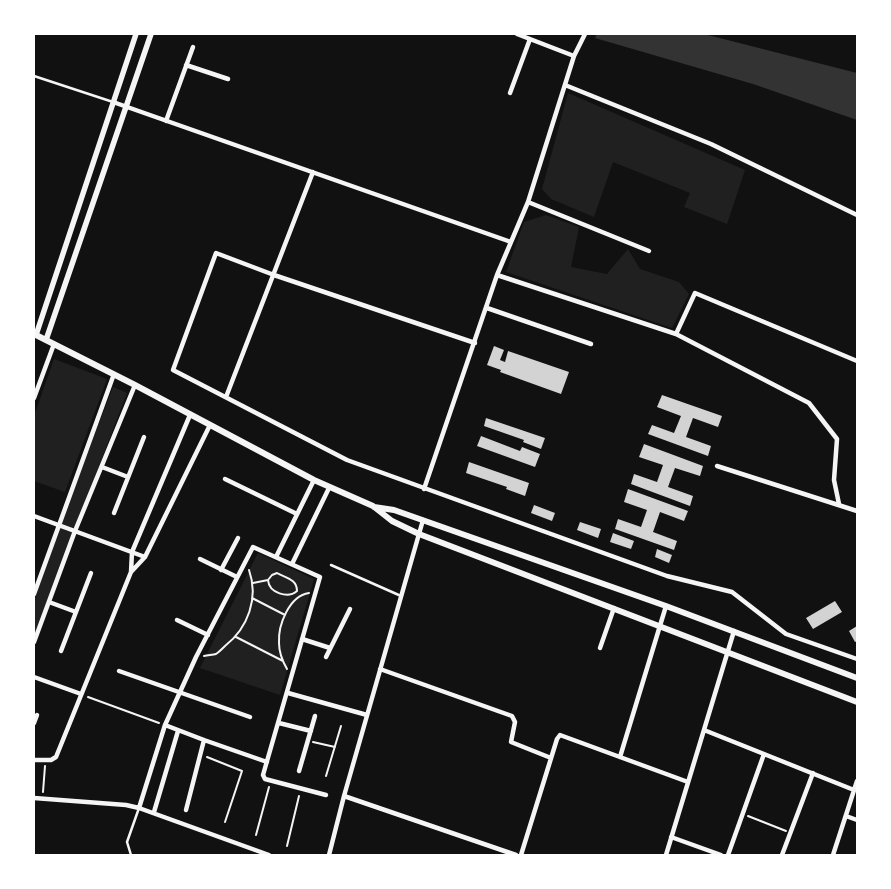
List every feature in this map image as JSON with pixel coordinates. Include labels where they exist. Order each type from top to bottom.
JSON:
[{"type":"main road","points":[[35,335],[114,374],[329,488],[373,506],[394,510],[666,606],[857,678]]},
{"type":"main road","points":[[373,506],[392,521],[418,534],[728,651],[857,702]]},
{"type":"street","points":[[35,335],[136,34]]},
{"type":"street","points":[[46,340],[151,34]]},
{"type":"street","points":[[517,34],[574,56]]},
{"type":"street","points":[[424,489],[497,276],[528,202],[574,56],[585,34]]},
{"type":"street","points":[[510,93],[530,39]]},
{"type":"street","points":[[166,121],[193,47]]},
{"type":"street","points":[[186,65],[228,79]]},
{"type":"street","points":[[565,85],[711,144],[857,215]]},
{"type":"street","points":[[113,102],[511,242]]},
{"type":"street","points":[[226,397],[313,172]]},
{"type":"street","points":[[528,202],[649,251]]},
{"type":"street","points":[[475,343],[216,253],[172,370],[347,460],[667,576],[732,592],[786,634],[857,659]]},
{"type":"street","points":[[497,276],[676,334],[809,404],[837,439],[834,480],[838,504]]},
{"type":"street","points":[[676,334],[695,293],[857,361]]},
{"type":"street","points":[[487,308],[591,344]]},
{"type":"street","points":[[34,398],[54,344]]},
{"type":"street","points":[[34,594],[114,374]]},
{"type":"street","points":[[34,642],[75,531],[135,385]]},
{"type":"street","points":[[34,760],[51,760],[56,757],[131,572],[132,552],[190,414]]},
{"type":"street","points":[[131,572],[145,557],[210,425]]},
{"type":"street","points":[[114,514],[144,437]]},
{"type":"street","points":[[717,466],[857,511]]},
{"type":"street","points":[[102,467],[128,477]]},
{"type":"street","points":[[225,479],[297,514]]},
{"type":"street","points":[[276,557],[314,480]]},
{"type":"street","points":[[292,564],[329,488]]},
{"type":"street","points":[[34,516],[145,557]]},
{"type":"street","points":[[329,855],[423,520]]},
{"type":"street","points":[[221,570],[238,538]]},
{"type":"street","points":[[139,808],[164,725],[196,657],[253,548],[320,577],[263,775],[265,779],[326,795]]},
{"type":"street","points":[[200,559],[237,578]]},
{"type":"street","points":[[61,651],[91,572]]},
{"type":"street","points":[[49,602],[76,612]]},
{"type":"street","points":[[620,758],[666,606]]},
{"type":"street","points":[[600,648],[614,608]]},
{"type":"street","points":[[326,657],[350,609]]},
{"type":"street","points":[[177,620],[208,635]]},
{"type":"street","points":[[666,855],[734,631]]},
{"type":"street","points":[[302,639],[330,648]]},
{"type":"street","points":[[380,669],[512,716],[515,722],[511,742],[514,745],[551,758]]},
{"type":"street","points":[[119,671],[250,717]]},
{"type":"street","points":[[34,677],[81,694]]},
{"type":"street","points":[[288,693],[367,715]]},
{"type":"street","points":[[34,723],[37,715]]},
{"type":"street","points":[[299,771],[315,716]]},
{"type":"street","points":[[279,723],[311,731]]},
{"type":"street","points":[[164,725],[267,762]]},
{"type":"street","points":[[704,730],[854,790]]},
{"type":"street","points":[[154,812],[178,731]]},
{"type":"street","points":[[521,855],[557,737],[560,735],[688,782]]},
{"type":"street","points":[[186,810],[204,740]]},
{"type":"street","points":[[728,855],[764,754]]},
{"type":"street","points":[[782,855],[813,773]]},
{"type":"street","points":[[833,855],[857,781]]},
{"type":"street","points":[[344,796],[516,855]]},
{"type":"street","points":[[34,798],[126,805],[139,808],[269,855]]},
{"type":"street","points":[[846,816],[857,820]]},
{"type":"street","points":[[671,837],[722,855]]},
{"type":"lane","points":[[34,76],[113,102]]},
{"type":"lane","points":[[331,565],[401,596]]},
{"type":"lane","points":[[131,855],[127,842],[139,808]]},
{"type":"path","points":[[196,657],[216,654],[236,637],[248,620],[254,583],[246,560]]},
{"type":"path","points":[[277,573],[294,581],[297,591],[287,596],[268,586],[268,580],[277,573]]},
{"type":"path","points":[[254,583],[268,580]]},
{"type":"path","points":[[292,677],[284,661],[279,644],[282,622],[290,606],[296,600],[303,594],[316,592]]},
{"type":"path","points":[[292,595],[296,600]]},
{"type":"path","points":[[252,598],[286,615]]},
{"type":"path","points":[[236,637],[284,661]]},
{"type":"path","points":[[81,694],[164,725]]},
{"type":"path","points":[[326,776],[341,726]]},
{"type":"path","points":[[308,740],[335,747]]},
{"type":"path","points":[[200,755],[242,771],[225,822]]},
{"type":"path","points":[[43,799],[46,760]]},
{"type":"path","points":[[256,835],[271,780]]},
{"type":"path","points":[[287,846],[301,788]]},
{"type":"path","points":[[743,814],[790,833]]},
{"type":"shaded area","points":[[597,34],[704,34],[857,73],[857,120],[753,84],[595,38]]},
{"type":"shaded area","points":[[568,93],[745,170],[727,224],[684,207],[690,193],[613,162],[594,217],[551,199],[542,189]]},
{"type":"shaded area","points":[[546,215],[579,227],[571,267],[607,274],[628,249],[640,269],[679,282],[689,294],[672,328],[506,272],[524,222]]},
{"type":"shaded area","points":[[54,359],[107,379],[65,492],[34,481],[34,416]]},
{"type":"shaded area","points":[[113,387],[127,393],[34,636],[34,601],[60,524]]},
{"type":"shaded area","points":[[258,553],[314,579],[280,695],[200,668]]},
{"type":"building","points":[[494,346],[504,350],[500,360],[505,362],[508,351],[569,372],[561,394],[500,372],[501,370],[487,365]]},
{"type":"building","points":[[662,395],[722,416],[718,427],[693,418],[686,437],[711,446],[708,456],[648,434],[652,425],[674,433],[681,416],[657,407]]},
{"type":"building","points":[[486,418],[545,438],[541,449],[523,442],[524,440],[484,426]]},
{"type":"building","points":[[481,436],[520,451],[522,447],[540,454],[535,467],[477,446]]},
{"type":"building","points":[[644,444],[703,466],[700,476],[675,468],[668,487],[693,496],[690,506],[631,484],[634,474],[657,482],[663,465],[639,457]]},
{"type":"building","points":[[469,462],[529,483],[525,496],[506,489],[507,487],[466,473]]},
{"type":"building","points":[[628,489],[688,511],[684,521],[660,512],[653,532],[677,541],[674,550],[615,529],[618,519],[641,527],[647,510],[624,502]]},
{"type":"building","points":[[534,505],[555,513],[552,521],[531,513]]},
{"type":"building","points":[[580,522],[601,529],[598,538],[577,530]]},
{"type":"building","points":[[613,533],[634,541],[631,549],[610,542]]},
{"type":"building","points":[[657,549],[672,555],[669,563],[655,557]]},
{"type":"building","points":[[835,601],[842,612],[813,629],[806,618]]},
{"type":"building","points":[[857,626],[857,641],[855,642],[849,631]]}]
